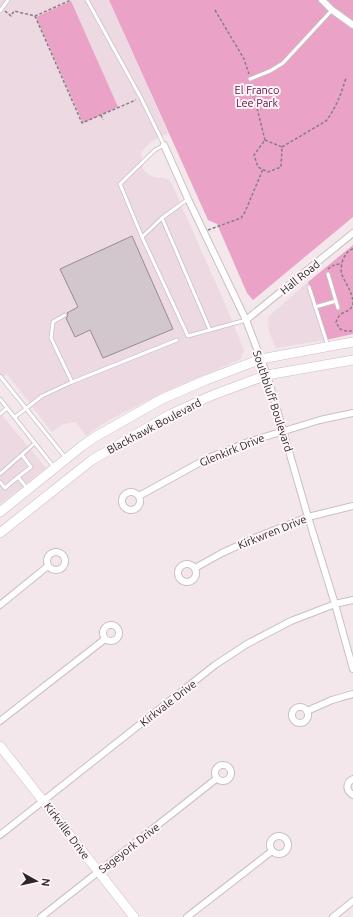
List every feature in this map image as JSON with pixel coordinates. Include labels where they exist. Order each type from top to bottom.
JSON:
[{"type":"main road","name":"Blackhawk Boulevard","points":[[0,512],[66,458],[95,437],[162,398],[261,359],[353,342]]},
{"type":"main road","name":"Blackhawk Boulevard","points":[[0,533],[92,460],[171,414],[213,394],[267,375],[353,360]]},
{"type":"main road","points":[[206,380],[213,394]]},
{"type":"main road","points":[[66,458],[72,476]]},
{"type":"main road","points":[[55,468],[72,476]]},
{"type":"main road","name":"Kirkville Drive","points":[[0,746],[134,917]]},
{"type":"street","points":[[322,0],[332,10],[353,25]]},
{"type":"street","name":"Southbluff Boulevard","points":[[164,145],[203,232],[246,320],[267,375],[353,668]]},
{"type":"street","name":"Hall Road","points":[[246,320],[353,233]]},
{"type":"street","name":"Glenkirk Drive","points":[[139,496],[208,458],[248,442],[320,420],[353,413]]},
{"type":"street","name":"Kirkwren Drive","points":[[195,568],[222,553],[257,537],[308,517],[353,506]]},
{"type":"street","points":[[0,605],[48,566]]},
{"type":"street","name":"Kirkvale Drive","points":[[0,835],[215,665],[247,644],[291,620],[335,604],[353,600]]},
{"type":"street","points":[[0,720],[105,639]]},
{"type":"street","points":[[307,711],[332,700],[353,694]]},
{"type":"street","name":"Sageyork Drive","points":[[41,917],[216,779]]},
{"type":"street","points":[[353,779],[349,782],[347,788],[349,793],[353,795]]},
{"type":"street","points":[[187,917],[272,851]]},
{"type":"street","points":[[333,917],[353,901]]},
{"type":"lane","points":[[1,10],[8,0]]},
{"type":"lane","points":[[87,0],[141,98],[164,145],[155,150],[120,184],[188,336],[246,320]]},
{"type":"lane","points":[[250,79],[270,71],[283,63],[332,10]]},
{"type":"lane","points":[[142,236],[162,218],[188,199]]},
{"type":"lane","points":[[162,218],[210,330]]},
{"type":"lane","points":[[328,274],[338,308]]},
{"type":"lane","points":[[309,287],[328,346]]},
{"type":"lane","points":[[315,307],[336,301]]},
{"type":"lane","points":[[65,315],[53,322],[51,338],[72,382]]},
{"type":"lane","points":[[15,417],[42,396],[72,382],[177,340]]},
{"type":"lane","points":[[0,376],[66,458]]},
{"type":"lane","points":[[0,399],[55,468]]},
{"type":"lane","points":[[0,414],[7,408]]},
{"type":"lane","points":[[0,474],[35,443]]},
{"type":"lane","points":[[0,482],[4,488],[31,467],[22,455]]},
{"type":"lane","points":[[18,477],[28,489]]},
{"type":"path","points":[[1,10],[11,16],[14,11],[35,16],[71,0]]},
{"type":"path","points":[[215,10],[244,59],[265,140]]},
{"type":"path","points":[[35,16],[82,123],[137,99]]},
{"type":"path","points":[[282,147],[326,121],[336,107],[346,78]]},
{"type":"path","points":[[101,115],[104,120]]},
{"type":"path","points":[[265,140],[282,147]]},
{"type":"path","points":[[265,140],[254,155],[258,167],[268,172],[281,168],[282,147]]},
{"type":"path","points":[[203,232],[241,218],[263,169]]},
{"type":"path","points":[[353,249],[346,253],[342,264],[343,277],[352,292],[352,310],[339,315],[336,322],[340,329],[353,331]]},
{"type":"path","points":[[328,274],[327,271],[332,266],[342,264]]},
{"type":"shaded area","points":[[0,0],[109,0],[168,133],[152,141],[142,151],[141,156],[143,169],[154,177],[168,179],[171,182],[244,350],[241,359],[160,394],[102,424],[86,436],[76,422],[63,424],[52,432],[7,374],[0,379]]},
{"type":"shaded area","points":[[308,282],[326,340],[276,348],[269,332],[268,317]]},
{"type":"shaded area","points":[[0,413],[46,468],[0,504]]},
{"type":"green space","name":"El Franco Lee Park","points":[[109,0],[353,0],[353,217],[253,300],[247,293],[217,224],[208,220]]},
{"type":"green space","points":[[71,1],[118,107],[83,123],[36,17]]},
{"type":"green space","points":[[353,245],[353,334],[326,340],[308,282]]},
{"type":"building","points":[[132,236],[173,329],[103,358],[90,330],[75,337],[66,318],[68,316],[67,313],[78,307],[60,269]]}]
